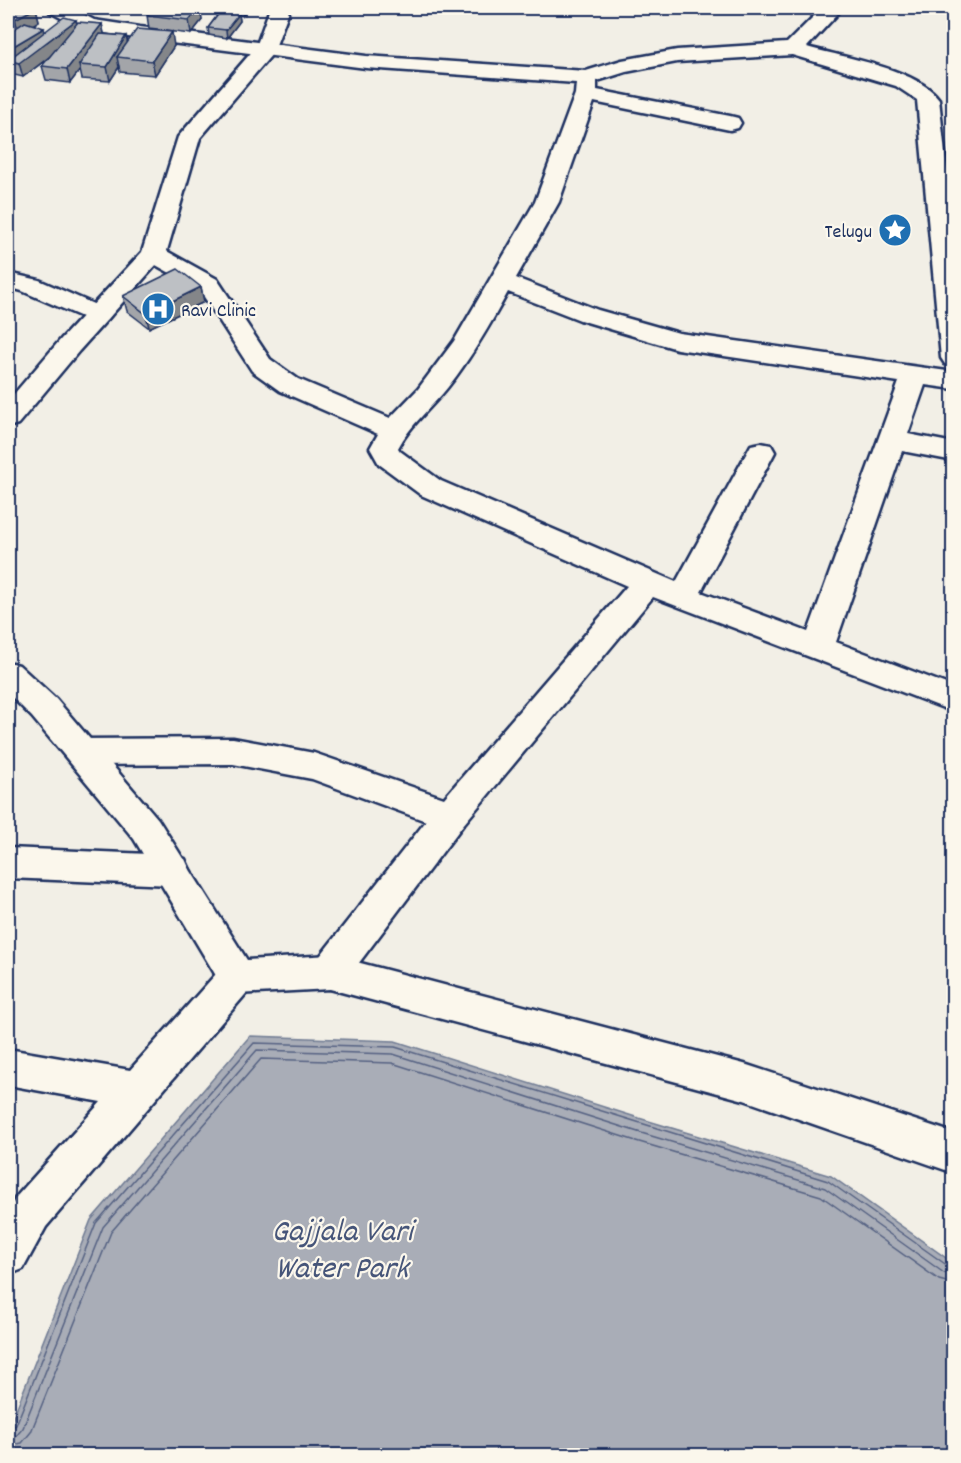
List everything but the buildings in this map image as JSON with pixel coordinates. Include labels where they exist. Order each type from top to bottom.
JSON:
[{"type":"street","points":[[57,8],[89,25],[266,50],[586,86],[730,123]]},
{"type":"street","points":[[8,418],[154,254],[189,137],[266,50],[280,8]]},
{"type":"street","points":[[793,49],[833,8]]},
{"type":"street","points":[[954,358],[928,99],[922,92],[904,81],[793,49],[677,56],[622,66],[586,86],[547,202],[463,351],[423,403],[394,430],[384,448],[389,457],[431,488],[647,583],[954,700]]},
{"type":"street","points":[[154,254],[208,284],[261,365],[289,385],[394,430]]},
{"type":"street","points":[[8,280],[30,285],[98,315]]},
{"type":"street","points":[[502,281],[589,315],[677,341],[954,381]]},
{"type":"street","points":[[818,649],[915,375]]},
{"type":"street","points":[[892,440],[954,452]]},
{"type":"street","points":[[683,597],[761,452]]},
{"type":"street","points":[[330,972],[451,814],[647,583]]},
{"type":"street","points":[[8,674],[44,708],[146,829],[237,977]]},
{"type":"street","points":[[81,752],[233,751],[314,766],[451,814]]},
{"type":"street","points":[[8,863],[172,870]]},
{"type":"street","points":[[8,1254],[31,1212],[237,977],[330,972],[744,1082],[954,1153]]},
{"type":"street","points":[[8,1067],[138,1090]]},
{"type":"water","name":"Gajjala Vari Water Park","points":[[250,1036],[395,1041],[831,1176],[953,1263],[953,1455],[8,1455],[8,1430],[91,1220]]},
{"type":"place","name":"Telugu","points":[[895,230]]},
{"type":"place","name":"Ravi Clinic","points":[[158,309]]}]
